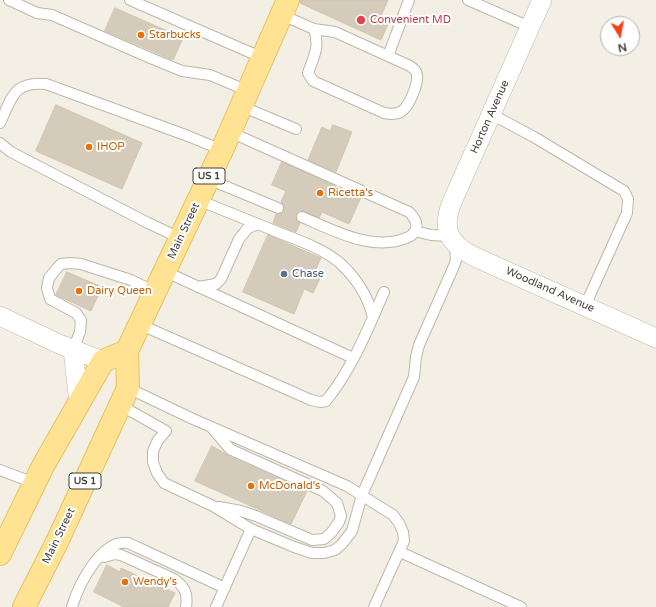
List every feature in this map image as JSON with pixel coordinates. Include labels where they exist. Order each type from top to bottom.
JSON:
[{"type":"main road","name":"Main Street","points":[[24,607],[57,542],[124,397],[127,351],[226,141],[285,7]]},
{"type":"main road","points":[[0,554],[34,483],[103,361],[127,351]]},
{"type":"street","name":"Horton Avenue","points":[[452,240],[447,222],[448,214],[542,0]]},
{"type":"street","name":"Woodland Avenue","points":[[452,240],[464,252],[656,338]]},
{"type":"street","points":[[0,316],[73,350],[103,361]]},
{"type":"street","points":[[73,350],[78,403]]},
{"type":"lane","points":[[9,0],[37,13],[52,15],[182,71],[210,75],[244,98],[296,129]]},
{"type":"lane","points":[[130,0],[262,58]]},
{"type":"lane","points":[[388,56],[409,0]]},
{"type":"lane","points":[[474,1],[492,5],[530,27]]},
{"type":"lane","points":[[285,7],[314,29],[335,32],[410,66],[415,70],[417,76],[415,89],[408,105],[402,111],[392,114],[384,113],[313,81],[309,77],[308,73],[314,60],[318,45],[314,29]]},
{"type":"lane","points":[[0,123],[13,94],[19,88],[31,83],[46,84],[188,136],[226,141],[409,212],[414,217],[416,225],[415,232],[411,236],[402,239],[377,242],[351,237],[302,218]]},
{"type":"lane","points":[[491,114],[534,137],[624,191],[628,199],[627,213],[585,306]]},
{"type":"lane","points":[[0,143],[11,152],[148,224],[180,238]]},
{"type":"lane","points":[[208,179],[278,208]]},
{"type":"lane","points":[[198,200],[312,247],[340,263],[361,288],[370,305],[373,317]]},
{"type":"lane","points":[[198,287],[216,284],[221,279],[239,239],[248,228],[258,224]]},
{"type":"lane","points":[[124,397],[166,431],[158,440],[153,451],[153,462],[157,473],[164,483],[213,506],[251,529],[294,547],[312,553],[324,553],[335,550],[342,544],[352,531],[362,495],[414,377],[416,357],[420,345],[456,260],[452,240],[415,232]]},
{"type":"lane","points":[[73,350],[80,332],[81,320],[76,314],[50,299],[48,292],[47,283],[49,278],[58,267],[66,263],[81,264],[131,280],[154,292]]},
{"type":"lane","points":[[164,271],[353,358]]},
{"type":"lane","points":[[139,324],[311,400],[320,402],[326,401],[332,394],[353,358],[384,292]]},
{"type":"lane","points":[[124,397],[212,427],[347,486],[393,516],[399,523],[403,532],[404,541],[374,607]]},
{"type":"lane","points":[[212,427],[230,449],[323,491],[337,503],[341,516],[340,522],[331,533],[324,539],[316,540],[299,535],[241,511],[213,506]]},
{"type":"lane","points":[[0,470],[34,483]]},
{"type":"lane","points":[[216,607],[251,529]]},
{"type":"lane","points":[[74,604],[84,578],[96,560],[107,550],[122,543],[128,543],[224,588]]},
{"type":"lane","points":[[400,552],[521,607]]},
{"type":"lane","points":[[96,560],[116,554],[121,555],[174,579],[180,583],[187,592],[186,607]]},
{"type":"building","name":"Convenient MD","points":[[300,0],[388,0],[380,18],[389,22],[381,40],[300,3]]},
{"type":"building","name":"Starbucks","points":[[115,8],[183,38],[173,60],[105,31]]},
{"type":"building","name":"IHOP","points":[[56,105],[142,143],[122,189],[36,151]]},
{"type":"building","points":[[333,125],[352,132],[336,172],[308,160],[322,127],[330,131]]},
{"type":"building","name":"Ricetta's","points":[[282,162],[361,197],[349,224],[322,212],[319,218],[302,211],[298,212],[296,215],[297,221],[300,223],[296,232],[273,223],[276,214],[282,213],[284,210],[281,202],[286,191],[272,185]]},
{"type":"building","name":"Chase","points":[[268,235],[321,258],[314,273],[321,276],[313,293],[304,289],[294,314],[243,292]]},
{"type":"building","name":"Dairy Queen","points":[[67,272],[102,287],[91,311],[56,295]]},
{"type":"building","name":"McDonald's","points":[[212,446],[233,458],[307,491],[291,524],[195,481]]},
{"type":"building","name":"Wendy's","points":[[107,565],[120,572],[121,568],[175,593],[168,607],[124,607],[94,592]]},
{"type":"place","name":"Convenient MD","points":[[361,20]]},
{"type":"place","name":"Starbucks","points":[[141,35]]},
{"type":"place","name":"IHOP","points":[[89,147]]},
{"type":"place","name":"Ricetta's","points":[[320,193]]},
{"type":"place","name":"Chase","points":[[284,274]]},
{"type":"place","name":"Dairy Queen","points":[[79,291]]},
{"type":"place","name":"McDonald's","points":[[251,486]]},
{"type":"place","name":"Wendy's","points":[[125,582]]}]
